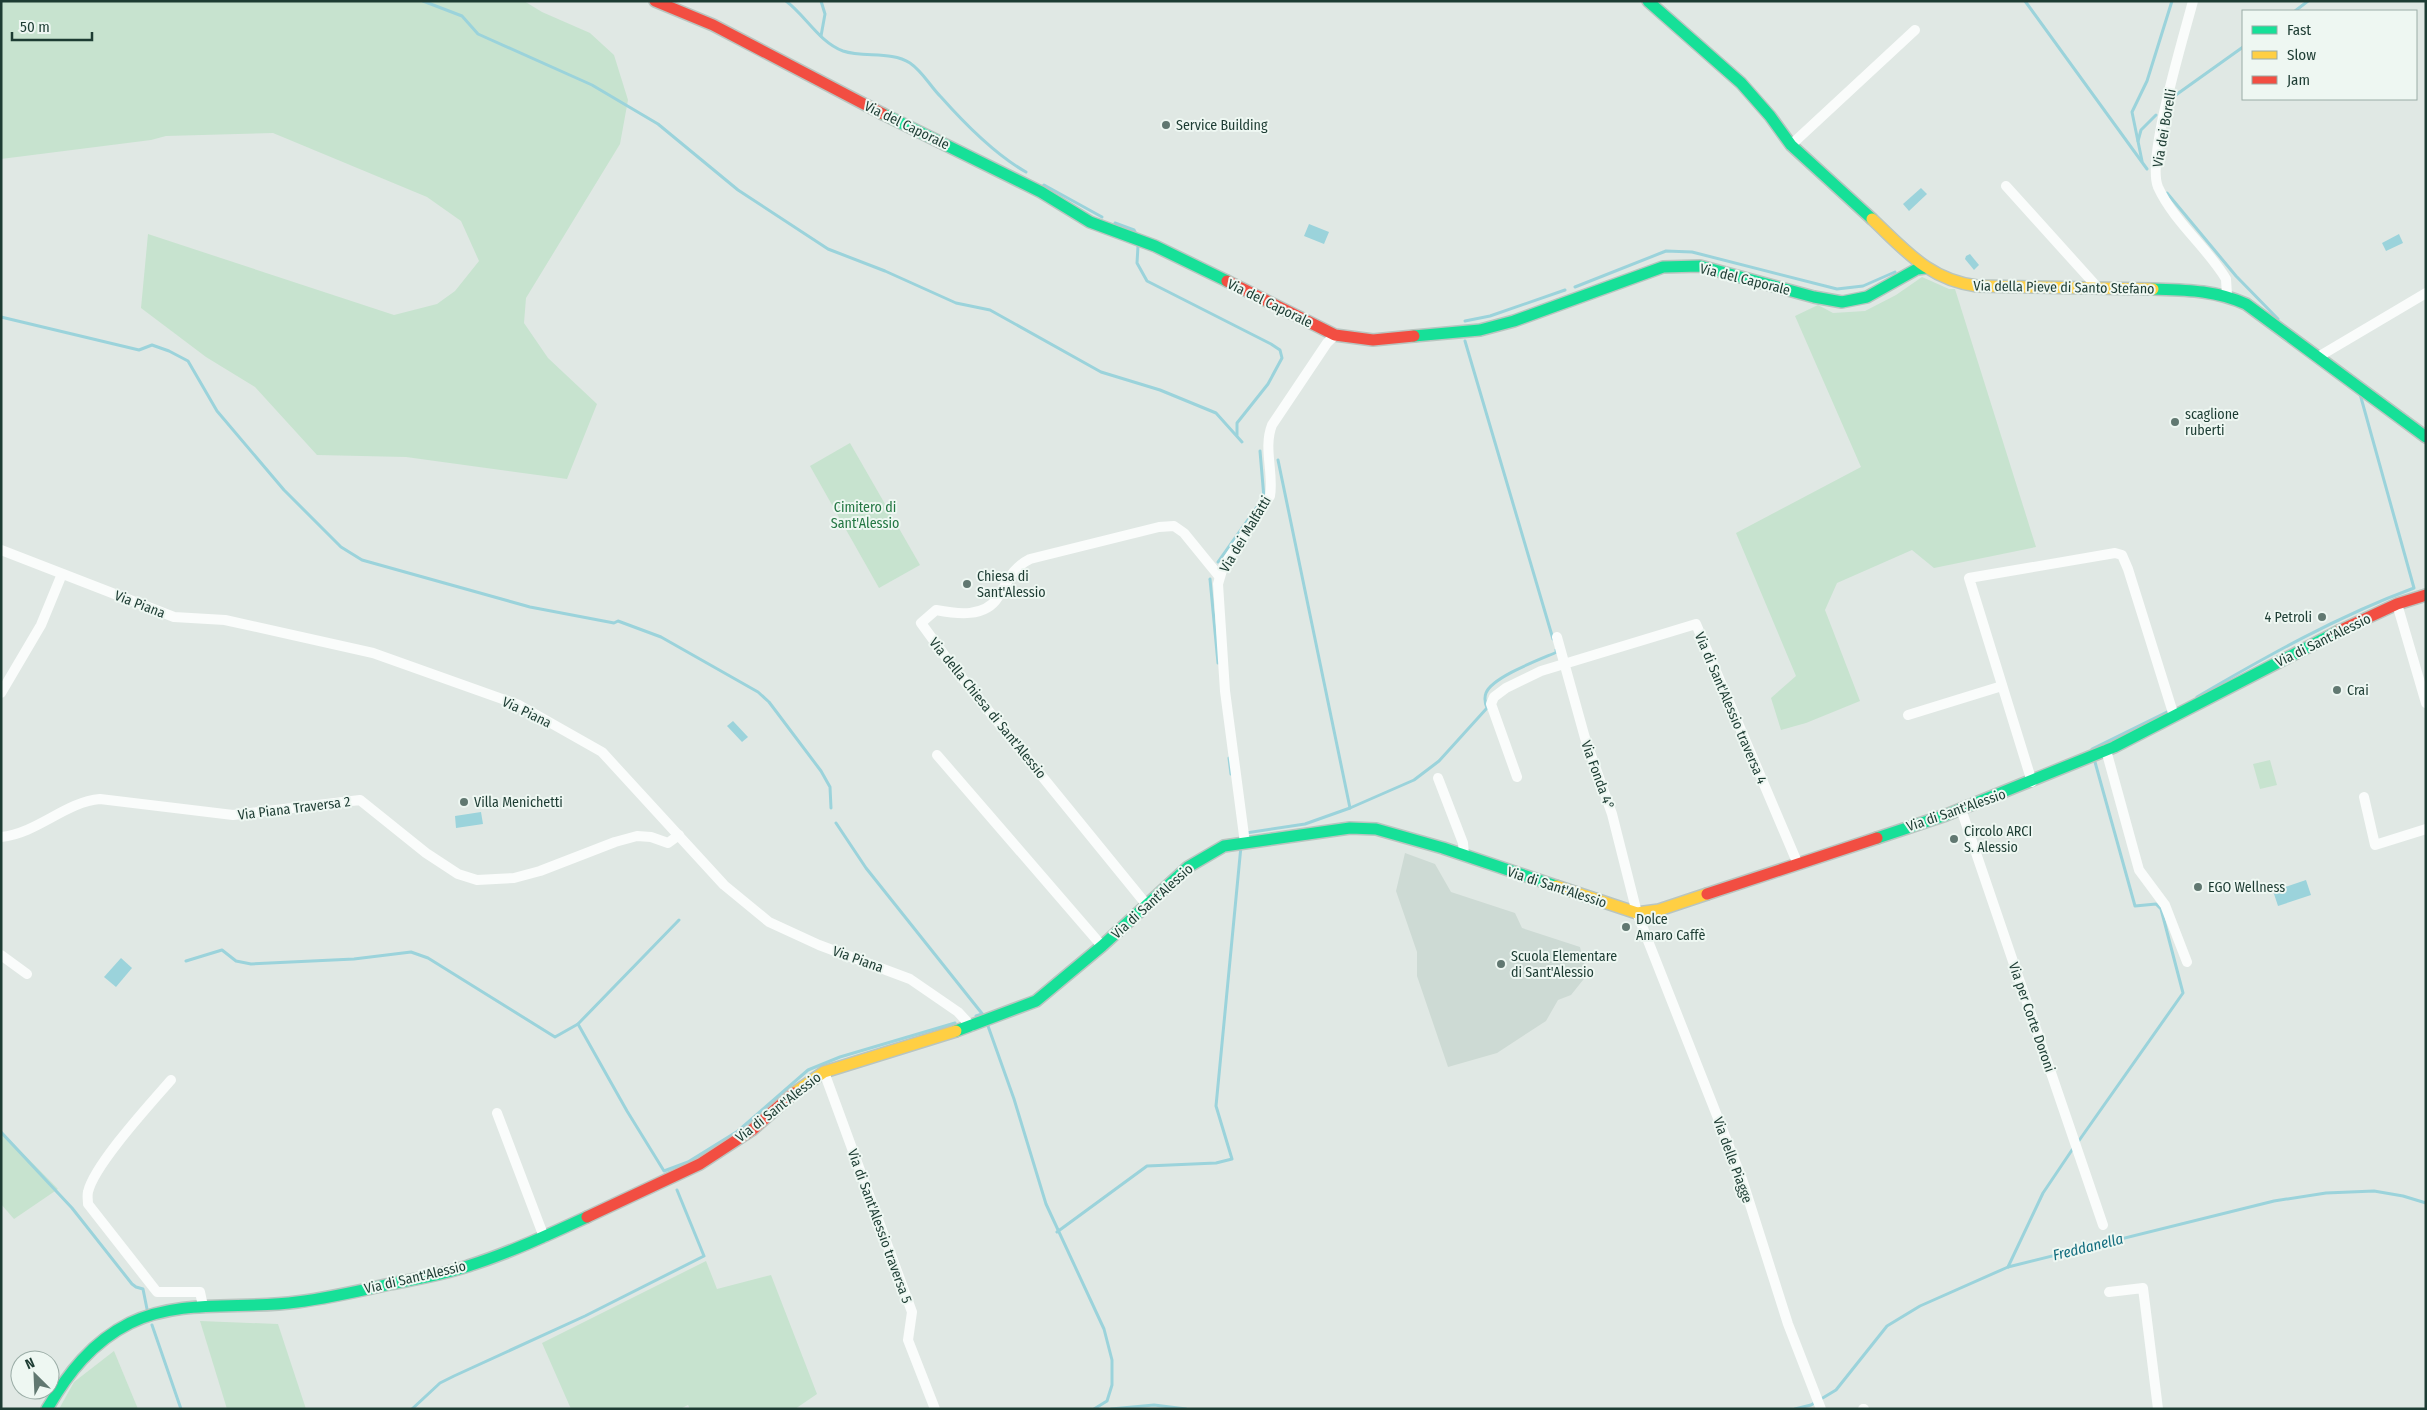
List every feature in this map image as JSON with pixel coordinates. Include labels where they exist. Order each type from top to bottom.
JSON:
[{"type":"street","name":"Via del Caporale","points":[[655,1],[713,25],[814,79],[1041,192],[1090,222],[1155,246],[1335,335],[1373,340],[1480,330],[1514,321],[1663,267],[1700,266],[1814,297],[1842,302],[1867,297],[1917,269],[1925,268]]},
{"type":"street","name":"Via della Pieve di Santo Stefano","points":[[1648,1],[1741,83],[1770,116],[1791,145],[1925,268],[1950,281],[1977,286],[2200,290],[2227,295],[2246,304],[2426,437]]},
{"type":"street","name":"Via dei Borelli","points":[[2193,1],[2169,91],[2156,154],[2155,170],[2157,185],[2165,201],[2226,279],[2227,295]]},
{"type":"street","points":[[1791,145],[1915,30]]},
{"type":"street","points":[[2006,186],[2099,289]]},
{"type":"street","points":[[2318,357],[2426,293]]},
{"type":"street","name":"Via dei Malfatti","points":[[1242,838],[1225,691],[1219,576],[1270,496],[1272,483],[1268,436],[1272,425],[1335,335]]},
{"type":"street","name":"Via della Chiesa di Sant'Alessio","points":[[1146,904],[921,623],[936,610],[953,613],[976,613],[997,599],[1013,570],[1030,559],[1159,527],[1174,526],[1184,533],[1219,576]]},
{"type":"street","name":"Via Piana","points":[[1,550],[174,617],[224,620],[373,653],[519,705],[602,752],[724,885],[769,922],[819,945],[910,979],[958,1012],[971,1026]]},
{"type":"street","points":[[2032,782],[1969,578],[2115,553],[2122,555],[2173,711]]},
{"type":"street","points":[[1,693],[41,625],[62,574]]},
{"type":"street","name":"Via di Sant'Alessio","points":[[47,1409],[57,1389],[73,1366],[94,1345],[113,1331],[148,1316],[174,1309],[203,1306],[265,1306],[308,1301],[446,1273],[544,1237],[677,1176],[710,1158],[752,1130],[812,1079],[824,1072],[971,1026],[1036,1001],[1049,993],[1188,867],[1242,838],[1366,827],[1397,834],[1464,855],[1637,913],[1659,910],[1797,862],[1961,809],[2032,782],[2106,750],[2173,711],[2300,650],[2397,604],[2426,595]]},
{"type":"street","points":[[2397,604],[2426,703]]},
{"type":"street","name":"Via di Sant'Alessio traversa 4","points":[[1565,665],[1696,624],[1797,862]]},
{"type":"street","name":"Via Fonda 4°","points":[[1557,637],[1585,738],[1612,814],[1637,913]]},
{"type":"street","points":[[1517,777],[1493,708],[1494,697],[1506,688],[1541,671],[1565,665]]},
{"type":"street","points":[[1908,715],[2002,686]]},
{"type":"street","points":[[2106,750],[2139,870],[2165,905],[2187,962]]},
{"type":"street","points":[[937,756],[1102,946]]},
{"type":"street","points":[[1438,778],[1463,843],[1464,855]]},
{"type":"street","points":[[2364,797],[2375,845],[2426,829]]},
{"type":"street","name":"Via Piana Traversa 2","points":[[1,837],[32,830],[87,800],[100,799],[233,815],[360,800],[426,853],[458,874],[477,880],[514,878],[540,871],[615,842],[636,836],[651,837],[668,843],[679,835]]},
{"type":"street","name":"Via per Corte Doroni","points":[[1961,809],[2103,1225]]},
{"type":"street","name":"Via delle Piagge","points":[[1637,913],[1742,1178],[1777,1290],[1821,1408]]},
{"type":"street","points":[[1,956],[27,974]]},
{"type":"street","name":"Via di Sant'Alessio traversa 5","points":[[824,1072],[912,1312],[908,1340],[936,1409]]},
{"type":"street","points":[[171,1080],[127,1133],[94,1177],[87,1193],[88,1204],[157,1292],[200,1292],[203,1306]]},
{"type":"street","points":[[497,1113],[544,1237]]},
{"type":"street","points":[[2110,1292],[2144,1288],[2158,1409]]},
{"type":"shaded area","name":"Scuola Elementare di Sant'Alessio","points":[[1405,853],[1435,864],[1451,892],[1515,913],[1522,928],[1580,947],[1587,975],[1571,995],[1558,1000],[1546,1021],[1497,1053],[1448,1067],[1417,976],[1417,952],[1396,891]]},
{"type":"green space","points":[[1,1],[524,1],[542,12],[590,33],[614,55],[628,100],[620,144],[526,298],[524,323],[548,358],[597,404],[567,479],[406,457],[317,455],[255,387],[206,357],[141,308],[148,234],[394,315],[437,304],[455,291],[479,261],[461,221],[427,197],[273,133],[166,136],[151,140],[1,159]]},
{"type":"green space","points":[[1922,277],[1949,289],[1955,289],[2036,547],[1934,568],[1912,550],[1837,583],[1825,610],[1860,701],[1806,723],[1781,730],[1771,698],[1796,676],[1736,533],[1861,467],[1795,316],[1818,305],[1833,313],[1865,311],[1896,295]]},
{"type":"green space","name":"Cimitero di Sant'Alessio","points":[[850,443],[920,565],[879,588],[810,466]]},
{"type":"green space","points":[[2270,760],[2277,785],[2260,789],[2253,764]]},
{"type":"green space","points":[[1,1131],[58,1189],[14,1219],[1,1204]]},
{"type":"green space","points":[[706,1261],[717,1289],[771,1275],[817,1394],[795,1409],[690,1409],[688,1405],[680,1409],[571,1409],[542,1343]]},
{"type":"green space","points":[[200,1321],[278,1324],[306,1409],[227,1409]]},
{"type":"green space","points":[[114,1351],[138,1409],[59,1409],[74,1382]]},
{"type":"water","points":[[1921,188],[1927,194],[1909,211],[1903,204]]},
{"type":"water","points":[[1309,224],[1329,232],[1324,244],[1304,236]]},
{"type":"water","points":[[2399,234],[2403,243],[2386,251],[2382,243]]},
{"type":"water","points":[[1970,254],[1979,265],[1974,270],[1965,259]]},
{"type":"water","points":[[733,721],[748,737],[742,742],[727,726]]},
{"type":"water","points":[[481,812],[483,824],[456,828],[455,816]]},
{"type":"water","points":[[2306,880],[2311,895],[2278,906],[2273,891]]},
{"type":"water","points":[[121,958],[132,968],[116,987],[104,977]]},
{"type":"waterway","points":[[423,1],[462,16],[478,34],[592,85],[658,124],[738,190],[828,249],[885,271],[956,303],[990,310],[1101,372],[1160,390],[1216,413],[1242,442]]},
{"type":"waterway","points":[[786,1],[834,47],[851,53],[894,57],[910,63],[970,128],[1014,165],[1026,172]]},
{"type":"waterway","points":[[821,1],[825,14],[821,36]]},
{"type":"waterway","points":[[2025,1],[2147,169]]},
{"type":"waterway","points":[[2142,161],[2132,112],[2147,81],[2172,1]]},
{"type":"waterway","points":[[2296,10],[2308,1]]},
{"type":"waterway","points":[[2173,97],[2242,48]]},
{"type":"waterway","points":[[2138,141],[2141,130],[2156,115]]},
{"type":"waterway","points":[[1044,185],[1102,217]]},
{"type":"waterway","points":[[2167,193],[2236,276],[2278,319]]},
{"type":"waterway","points":[[1115,223],[1134,230],[1136,234]]},
{"type":"waterway","points":[[1138,246],[1137,263],[1147,281],[1280,350],[1282,358],[1268,384],[1237,423],[1237,435]]},
{"type":"waterway","points":[[1575,287],[1666,251],[1692,252],[1837,289],[1863,286],[1895,272]]},
{"type":"waterway","points":[[1465,321],[1490,316],[1565,290]]},
{"type":"waterway","points":[[1,317],[139,350],[152,345],[188,361],[217,411],[284,490],[341,547],[362,560],[530,607],[614,623],[618,621],[661,637],[758,692],[769,702],[821,771],[830,787],[831,808]]},
{"type":"waterway","points":[[1465,341],[1553,639]]},
{"type":"waterway","points":[[2197,697],[2330,624],[2414,588],[2360,394]]},
{"type":"waterway","points":[[1260,451],[1264,498]]},
{"type":"waterway","points":[[1278,460],[1350,808]]},
{"type":"waterway","points":[[1218,562],[1257,507]]},
{"type":"waterway","points":[[1210,579],[1218,663]]},
{"type":"waterway","points":[[1246,833],[1305,824],[1350,808],[1414,780],[1439,761],[1487,708],[1485,697],[1490,687],[1507,675],[1557,652],[1556,650]]},
{"type":"waterway","points":[[2092,749],[2169,711]]},
{"type":"waterway","points":[[1229,758],[1231,774]]},
{"type":"waterway","points":[[2078,1142],[2183,993],[2161,909],[2156,904],[2135,906],[2095,762]]},
{"type":"waterway","points":[[836,823],[866,868],[984,1016]]},
{"type":"waterway","points":[[1057,1232],[1147,1166],[1216,1163],[1232,1159],[1216,1106],[1241,846]]},
{"type":"waterway","points":[[186,961],[222,950],[236,961],[251,964],[354,959],[411,952],[428,958],[555,1037],[578,1024],[679,920]]},
{"type":"waterway","points":[[976,1016],[982,1014]]},
{"type":"waterway","points":[[578,1024],[627,1111],[664,1171],[688,1162],[738,1131],[808,1070],[840,1057],[955,1023]]},
{"type":"waterway","points":[[988,1026],[1014,1099],[1046,1204],[1104,1329],[1112,1360],[1112,1385],[1107,1401],[1094,1409]]},
{"type":"waterway","points":[[1,1132],[72,1208],[132,1284],[143,1289],[147,1309]]},
{"type":"waterway","points":[[2008,1267],[2043,1193],[2074,1147]]},
{"type":"waterway","points":[[412,1409],[440,1383],[585,1316],[704,1256],[677,1190]]},
{"type":"waterway","name":"Freddanella","points":[[1795,1409],[1811,1405],[1836,1390],[1887,1326],[1920,1306],[2008,1267],[2274,1201],[2326,1193],[2374,1191],[2403,1196],[2426,1203]]},
{"type":"waterway","points":[[152,1325],[181,1409]]},
{"type":"waterway","name":"Freddanella","points":[[1111,1409],[1154,1405],[1186,1409]]},
{"type":"traffic: fast","points":[[1648,1],[1741,83],[1770,116],[1791,145],[1872,219]]},
{"type":"traffic: fast","points":[[883,114],[1041,192],[1090,222],[1155,246],[1227,281]]},
{"type":"traffic: fast","points":[[1414,336],[1480,330],[1514,321],[1663,267],[1700,266],[1814,297],[1842,302],[1867,297],[1917,269],[1925,268]]},
{"type":"traffic: fast","points":[[2153,289],[2212,293],[2246,304],[2426,437]]},
{"type":"traffic: fast","points":[[1877,838],[1946,815],[2114,747],[2339,631]]},
{"type":"traffic: fast","points":[[956,1031],[1036,1001],[1102,946],[1188,867],[1224,846],[1350,828],[1376,829],[1443,848],[1556,886]]},
{"type":"traffic: fast","points":[[47,1409],[72,1371],[93,1349],[116,1331],[150,1315],[191,1307],[276,1304],[309,1300],[439,1274],[498,1255],[587,1217]]},
{"type":"traffic: slow","points":[[1872,219],[1919,262],[1931,270],[1960,283],[1977,286],[2153,289]]},
{"type":"traffic: slow","points":[[1556,886],[1637,913],[1659,910],[1707,894]]},
{"type":"traffic: slow","points":[[794,1093],[824,1072],[956,1031]]},
{"type":"traffic: jam","points":[[655,1],[713,25],[883,114]]},
{"type":"traffic: jam","points":[[1227,281],[1335,335],[1373,340],[1414,336]]},
{"type":"traffic: jam","points":[[2339,631],[2397,604],[2426,595]]},
{"type":"traffic: jam","points":[[1707,894],[1877,838]]},
{"type":"traffic: jam","points":[[587,1217],[700,1164],[752,1130],[794,1093]]},
{"type":"place","name":"Service Building","points":[[1166,125]]},
{"type":"place","name":"scaglione ruberti","points":[[2175,422]]},
{"type":"place","name":"Chiesa di Sant'Alessio","points":[[967,584]]},
{"type":"place","name":"4 Petroli","points":[[2322,617]]},
{"type":"place","name":"Crai","points":[[2337,690]]},
{"type":"place","name":"Villa Menichetti","points":[[464,802]]},
{"type":"place","name":"Circolo ARCI S. Alessio","points":[[1954,839]]},
{"type":"place","name":"EGO Wellness","points":[[2198,887]]},
{"type":"place","name":"Dolce Amaro Caffè","points":[[1626,927]]},
{"type":"place","name":"Scuola Elementare di Sant'Alessio","points":[[1501,964]]}]
